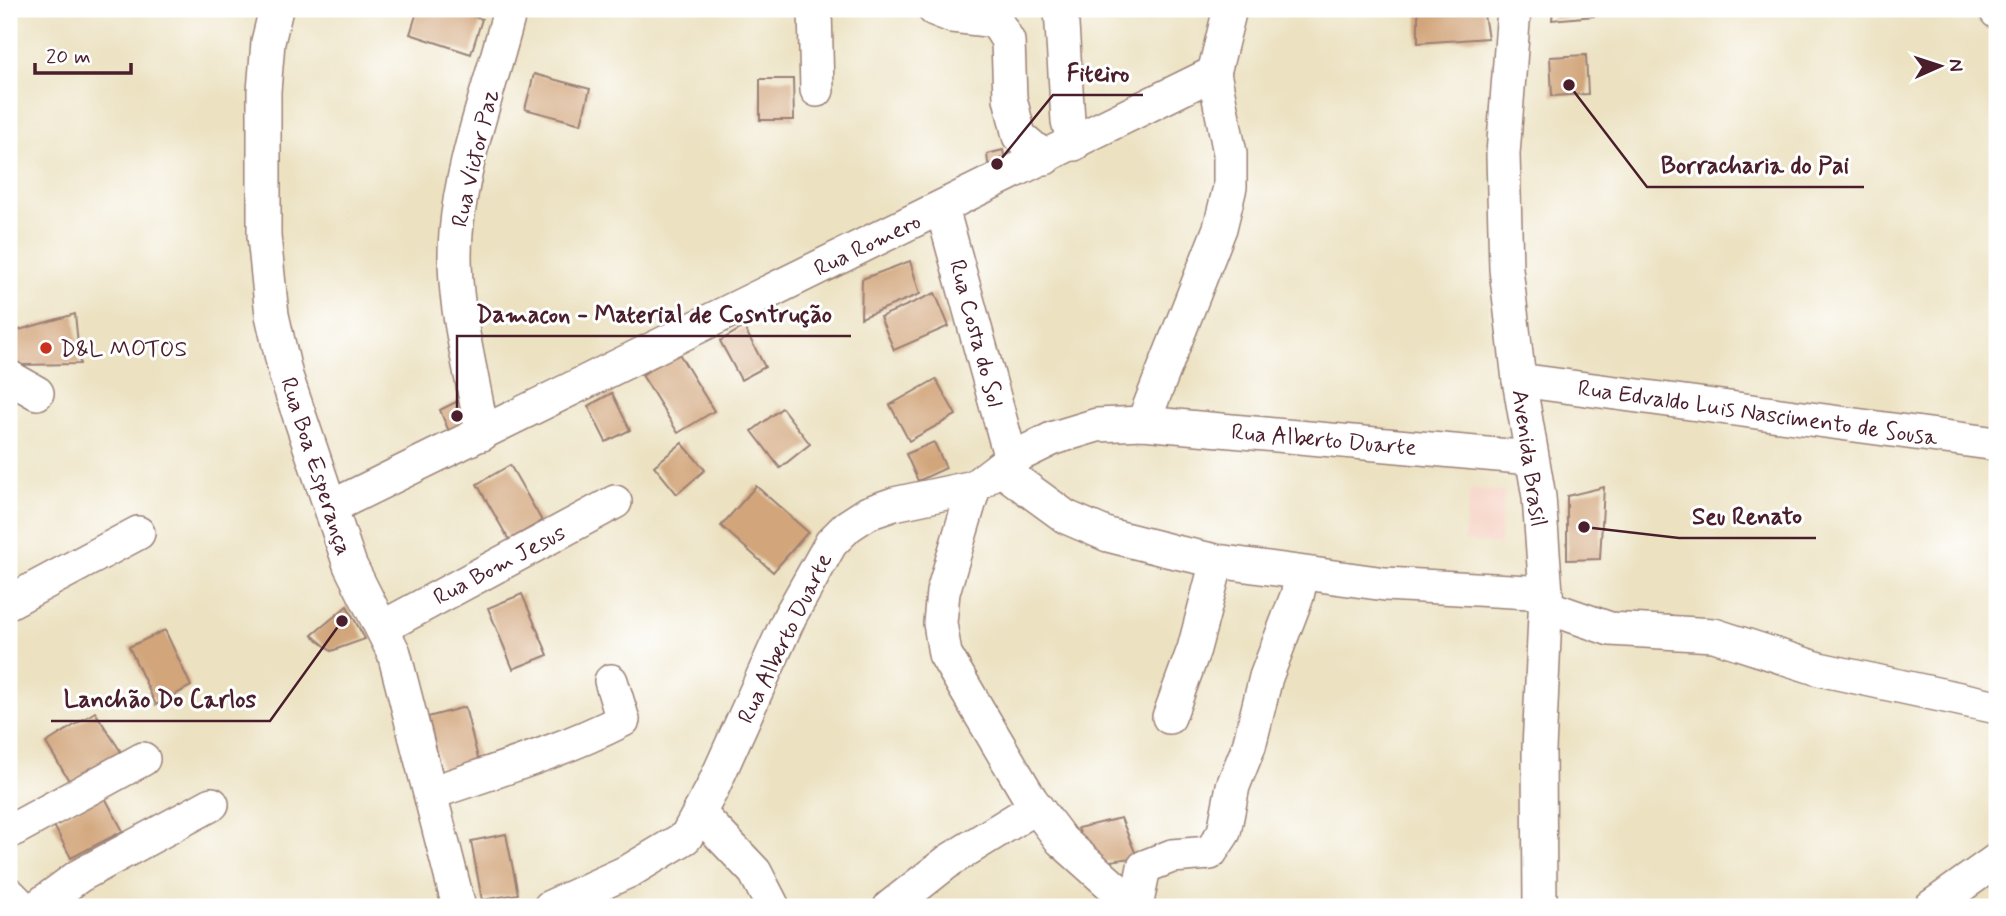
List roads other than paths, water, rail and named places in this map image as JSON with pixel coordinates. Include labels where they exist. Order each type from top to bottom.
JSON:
[{"type":"street","name":"Rua Boa Esperança","points":[[276,9],[268,42],[264,91],[264,236],[272,315],[286,376],[350,565],[383,626],[394,653],[459,907]]},
{"type":"street","name":"Rua Victor Paz","points":[[482,434],[458,301],[456,233],[472,151],[510,9]]},
{"type":"street","points":[[815,9],[817,90]]},
{"type":"street","points":[[934,9],[952,16],[996,21],[1008,41],[1010,98],[1019,136],[1059,151],[1068,121],[1061,9]]},
{"type":"street","points":[[1143,423],[1220,228],[1230,187],[1230,153],[1214,73],[1230,9]]},
{"type":"street","name":"Avenida Brasil","points":[[1514,9],[1503,154],[1506,269],[1519,380],[1539,497],[1546,600],[1539,750],[1541,907]]},
{"type":"street","name":"Rua Romero","points":[[331,507],[1214,73]]},
{"type":"street","name":"Rua Costa do Sol","points":[[942,208],[994,471]]},
{"type":"street","points":[[9,377],[37,393]]},
{"type":"street","name":"Rua Edvaldo Luis Nascimento de Sousa","points":[[1519,380],[1997,444]]},
{"type":"street","name":"Rua Alberto Duarte","points":[[550,907],[631,870],[686,837],[790,616],[831,543],[848,526],[868,513],[994,471],[1054,438],[1097,425],[1143,423],[1531,458]]},
{"type":"street","points":[[1136,907],[1061,840],[1036,807],[945,654],[940,623],[943,592],[994,471],[1066,517],[1108,535],[1217,561],[1385,584],[1546,600],[1610,629],[1714,635],[1819,669],[1997,707]]},
{"type":"street","name":"Rua Bom Jesus","points":[[383,626],[615,502]]},
{"type":"street","points":[[9,602],[138,533]]},
{"type":"street","points":[[1169,717],[1194,649],[1217,561]]},
{"type":"street","points":[[1136,907],[1144,867],[1172,856],[1210,853],[1224,832],[1233,786],[1249,746],[1266,677],[1297,596],[1302,574]]},
{"type":"street","points":[[431,793],[559,748],[606,730],[623,720],[611,681]]},
{"type":"street","points":[[9,832],[143,759]]},
{"type":"street","points":[[37,907],[79,876],[212,804]]},
{"type":"street","points":[[890,907],[950,860],[1036,807]]},
{"type":"street","points":[[699,813],[755,872],[773,907]]},
{"type":"street","points":[[1931,907],[1997,860]]},
{"type":"street","points":[[9,894],[22,907]]},
{"type":"place","name":"Borracharia do Pai","points":[[1569,85]]},
{"type":"place","name":"Fiteiro","points":[[997,164]]},
{"type":"place","name":"D&L MOTOS","points":[[46,348]]},
{"type":"place","name":"Damacon - Material de Cosntrução","points":[[457,416]]},
{"type":"place","name":"Seu Renato","points":[[1584,527]]},
{"type":"place","name":"Lanchão Do Carlos","points":[[342,621]]}]
